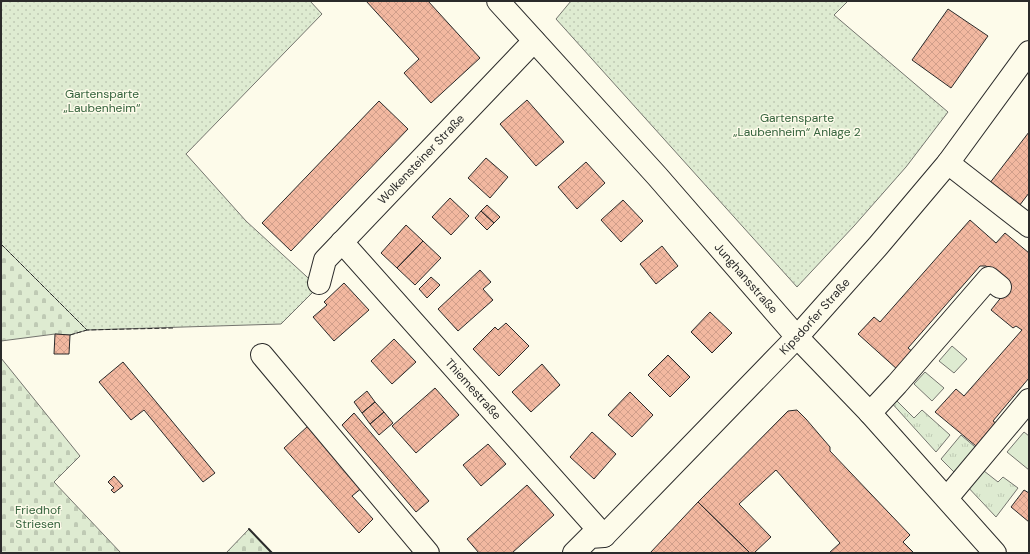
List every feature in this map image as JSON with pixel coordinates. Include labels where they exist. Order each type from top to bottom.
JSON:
[{"type":"street","name":"Junghansstraße","points":[[498,1],[657,176],[796,337],[870,413],[995,553]]},
{"type":"street","name":"Wolkensteiner Straße","points":[[318,283],[325,260],[534,41]]},
{"type":"street","name":"Kipsdorfer Straße","points":[[604,536],[796,337],[878,246],[948,163],[1029,52]]},
{"type":"street","points":[[948,163],[1029,226]]},
{"type":"street","name":"Thiemestraße","points":[[342,242],[604,536]]},
{"type":"street","points":[[870,413],[989,278],[1000,287]]},
{"type":"street","points":[[262,355],[428,553]]},
{"type":"street","points":[[947,498],[1029,400]]},
{"type":"street","points":[[574,553],[590,537],[604,536]]},
{"type":"green space","name":"Gartensparte „Laubenheim“","points":[[1,1],[310,1],[322,14],[186,154],[246,221],[318,287],[281,324],[87,330],[1,244]]},
{"type":"green space","name":"Gartensparte „Laubenheim“ Anlage 2","points":[[571,1],[848,1],[834,15],[948,112],[906,167],[797,287],[556,19]]},
{"type":"green space","points":[[1,244],[87,330],[70,335],[55,334],[1,341]]},
{"type":"green space","points":[[952,346],[967,359],[954,373],[939,361]]},
{"type":"green space","name":"Friedhof Striesen","points":[[1,358],[80,456],[54,482],[121,553],[1,553]]},
{"type":"green space","points":[[925,372],[944,388],[932,401],[914,384]]},
{"type":"green space","points":[[889,400],[896,400],[914,418],[922,410],[950,435],[936,452]]},
{"type":"green space","points":[[1024,432],[1029,436],[1029,470],[1007,452]]},
{"type":"green space","points":[[961,435],[981,452],[959,477],[941,459]]},
{"type":"green space","points":[[979,467],[998,482],[1003,477],[1018,488],[996,517],[965,484]]},
{"type":"green space","points":[[249,529],[272,553],[226,553]]},
{"type":"building","points":[[366,1],[428,1],[480,58],[431,103],[404,73],[419,59]]},
{"type":"building","points":[[948,9],[988,36],[951,88],[912,60]]},
{"type":"building","points":[[527,100],[564,142],[536,166],[500,124]]},
{"type":"building","points":[[379,101],[408,129],[291,251],[262,223]]},
{"type":"building","points":[[1029,132],[1029,193],[1016,210],[986,188]]},
{"type":"building","points":[[486,158],[508,177],[490,198],[468,178]]},
{"type":"building","points":[[586,162],[605,183],[577,209],[558,187]]},
{"type":"building","points":[[450,198],[469,216],[451,235],[432,217]]},
{"type":"building","points":[[623,200],[643,221],[621,242],[601,220]]},
{"type":"building","points":[[487,205],[500,217],[494,223],[481,211]]},
{"type":"building","points":[[481,211],[494,223],[487,230],[475,218]]},
{"type":"building","points":[[970,220],[996,243],[1005,233],[1029,253],[1029,378],[993,421],[1001,427],[982,451],[935,412],[956,389],[964,396],[1022,330],[1016,326],[1013,328],[991,310],[1011,285],[986,266],[980,266],[908,348],[914,353],[898,370],[858,334],[874,317],[880,322]]},
{"type":"building","points":[[406,225],[423,241],[397,268],[381,253]]},
{"type":"building","points":[[423,241],[441,258],[415,285],[397,268]]},
{"type":"building","points":[[662,246],[678,266],[656,284],[640,264]]},
{"type":"building","points":[[480,270],[491,282],[483,289],[493,300],[458,331],[438,309]]},
{"type":"building","points":[[431,277],[440,285],[427,298],[419,289]]},
{"type":"building","points":[[344,283],[369,310],[334,341],[313,317],[327,305],[324,302]]},
{"type":"building","points":[[710,312],[732,333],[712,353],[691,332]]},
{"type":"building","points":[[506,323],[529,346],[499,376],[473,349],[495,327],[498,330]]},
{"type":"building","points":[[55,334],[70,335],[69,354],[54,354]]},
{"type":"building","points":[[394,339],[416,362],[392,384],[371,361]]},
{"type":"building","points":[[668,355],[690,377],[670,397],[648,375]]},
{"type":"building","points":[[123,362],[215,473],[203,482],[144,410],[131,420],[99,382]]},
{"type":"building","points":[[542,364],[560,385],[531,412],[512,392]]},
{"type":"building","points":[[435,388],[459,415],[416,453],[392,426]]},
{"type":"building","points":[[367,391],[375,402],[362,413],[354,402]]},
{"type":"building","points":[[630,392],[653,415],[632,437],[608,415]]},
{"type":"building","points":[[375,402],[384,412],[370,424],[362,413]]},
{"type":"building","points":[[797,410],[830,447],[830,451],[910,535],[903,542],[914,553],[829,553],[840,543],[776,470],[739,504],[771,537],[754,553],[750,553],[698,502],[788,411]]},
{"type":"building","points":[[384,412],[393,423],[379,435],[370,424]]},
{"type":"building","points":[[354,413],[429,501],[416,512],[342,425]]},
{"type":"building","points":[[308,426],[363,487],[352,496],[373,519],[359,533],[284,448]]},
{"type":"building","points":[[592,432],[616,454],[594,479],[570,457]]},
{"type":"building","points":[[488,444],[506,464],[481,486],[463,465]]},
{"type":"building","points":[[114,476],[123,486],[114,493],[111,490],[114,488],[108,482]]},
{"type":"building","points":[[527,485],[554,515],[512,553],[479,553],[467,539]]},
{"type":"building","points":[[1024,490],[1029,493],[1029,522],[1011,507]]},
{"type":"building","points":[[698,502],[750,553],[650,553]]},
{"type":"fence","points":[[1,244],[87,330],[173,328]]},
{"type":"fence","points":[[70,335],[87,330]]},
{"type":"wall","points":[[249,529],[272,553]]}]
